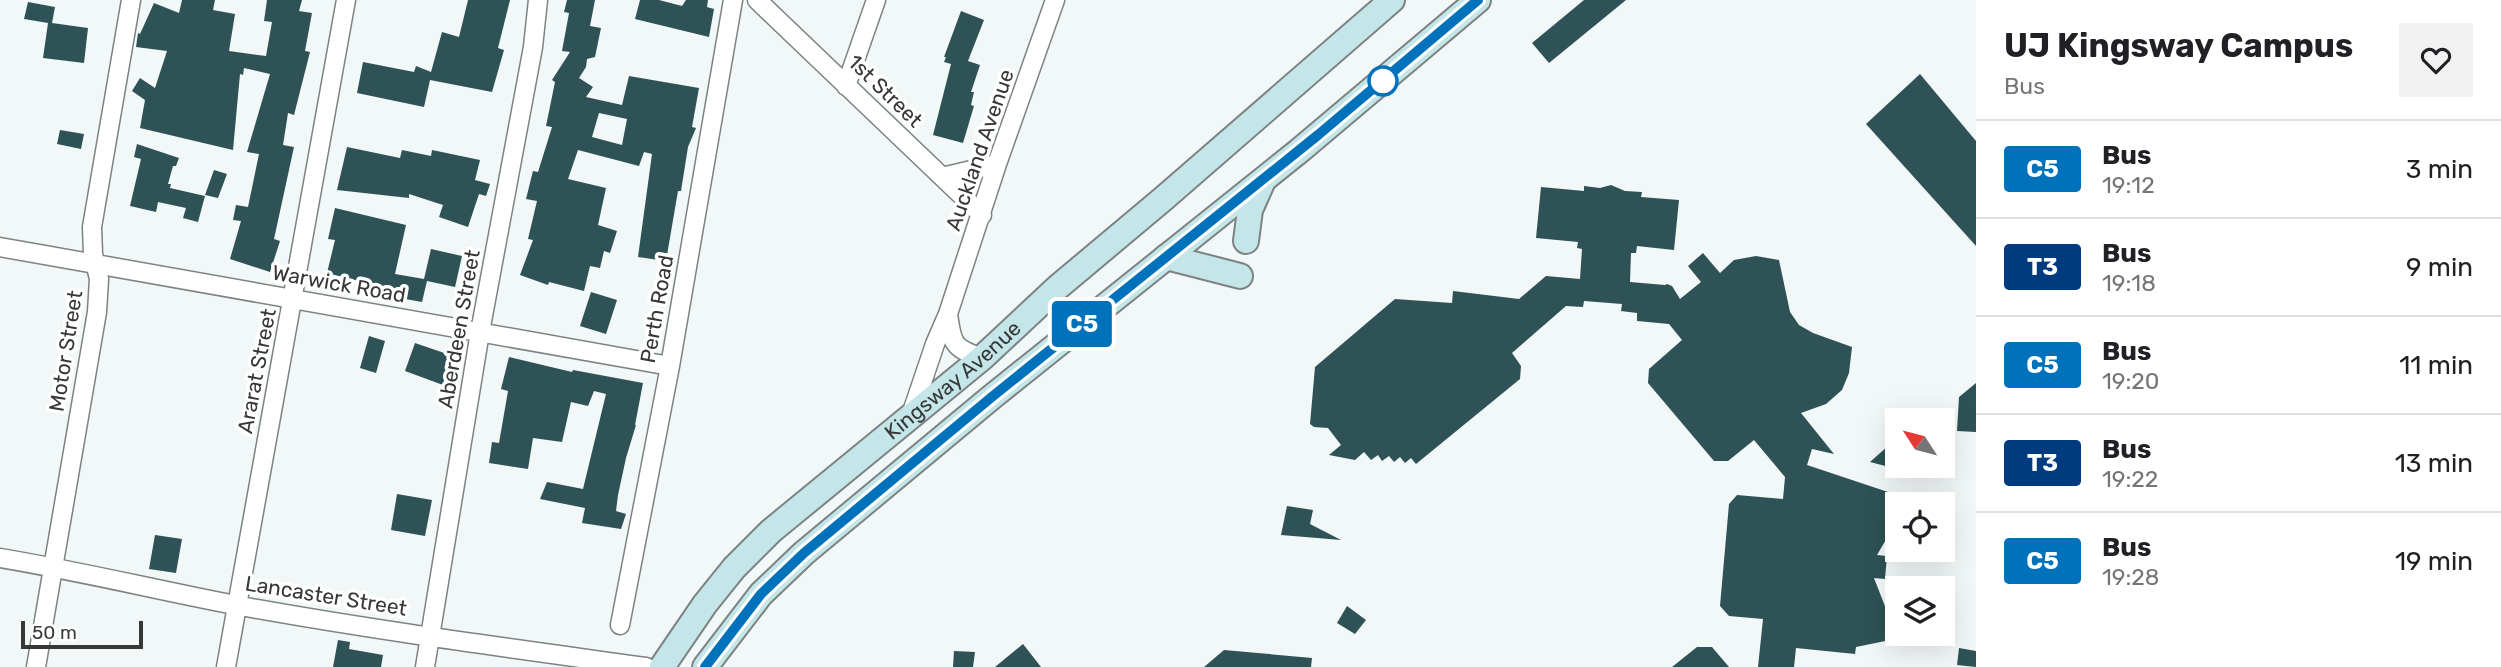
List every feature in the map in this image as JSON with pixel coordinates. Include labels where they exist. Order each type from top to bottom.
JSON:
[{"type":"main road","name":"Kingsway Avenue","points":[[662,667],[698,612],[734,568],[771,531],[982,358],[1058,287],[1392,0]]},
{"type":"main road","name":"Kingsway Avenue","points":[[705,667],[761,594],[804,553],[993,396],[1264,180],[1478,0]]},
{"type":"main road","points":[[1246,241],[1250,210],[1264,180]]},
{"type":"main road","points":[[1166,257],[1240,276]]},
{"type":"street","name":"Motor Street","points":[[36,667],[97,312],[99,279],[92,243],[92,227],[131,0]]},
{"type":"street","name":"Ararat Street","points":[[226,667],[346,0]]},
{"type":"street","name":"Aberdeen Street","points":[[425,667],[480,332],[533,47],[538,0]]},
{"type":"street","name":"Perth Road","points":[[620,625],[670,366],[733,0]]},
{"type":"street","name":"1st Street","points":[[757,0],[982,215]]},
{"type":"street","points":[[846,86],[876,0]]},
{"type":"street","name":"Auckland Avenue","points":[[911,415],[1055,0]]},
{"type":"street","points":[[942,177],[997,164]]},
{"type":"street","name":"Warwick Road","points":[[0,247],[670,366]]},
{"type":"street","points":[[948,314],[951,335],[957,347],[982,358]]},
{"type":"street","name":"Lancaster Street","points":[[0,558],[236,605],[611,665],[646,667]]},
{"type":"building","points":[[182,0],[215,0],[213,10],[235,14],[229,51],[266,56],[272,22],[264,21],[267,0],[302,0],[299,11],[312,13],[305,51],[310,52],[294,115],[288,113],[283,145],[294,147],[274,239],[280,241],[270,272],[230,259],[241,221],[233,220],[236,205],[248,207],[259,154],[247,152],[270,74],[244,68],[243,75],[240,74],[233,150],[140,128],[145,100],[132,91],[140,78],[155,88],[167,51],[136,47],[138,33],[140,34],[154,3],[179,13]]},
{"type":"building","points":[[468,0],[510,0],[498,48],[504,50],[492,92],[430,80],[424,107],[357,93],[363,62],[414,72],[416,66],[431,72],[442,32],[459,37]]},
{"type":"building","points":[[567,0],[595,0],[590,26],[601,28],[595,57],[587,59],[586,67],[579,78],[593,87],[586,97],[622,105],[629,76],[699,88],[692,127],[696,128],[688,147],[681,191],[678,191],[666,261],[638,257],[652,154],[644,152],[639,166],[578,150],[568,179],[606,188],[598,225],[617,231],[610,253],[604,251],[600,268],[590,266],[584,291],[549,282],[548,285],[520,275],[533,240],[528,239],[537,201],[526,199],[533,171],[538,172],[552,127],[546,126],[555,82],[552,80],[570,52],[562,51],[569,13],[564,12]],"holes":[[[599,113],[627,119],[622,145],[592,137]]]},
{"type":"building","points":[[640,0],[659,0],[682,6],[686,0],[708,0],[707,7],[714,9],[709,37],[635,19]]},
{"type":"building","points":[[1584,0],[1626,0],[1549,63],[1532,43]]},
{"type":"building","points":[[28,2],[55,7],[52,23],[88,28],[84,63],[43,58],[48,23],[24,19]]},
{"type":"building","points":[[961,11],[984,20],[968,61],[980,65],[971,92],[974,92],[971,105],[974,106],[963,143],[933,135],[951,64],[944,62],[944,57]]},
{"type":"building","points":[[1920,74],[1976,141],[1976,246],[1866,124]]},
{"type":"building","points":[[60,130],[84,134],[81,149],[57,144]]},
{"type":"building","points":[[137,144],[179,158],[176,166],[173,166],[168,184],[171,184],[170,188],[205,196],[198,222],[183,218],[186,208],[158,202],[156,212],[130,206],[141,159],[134,157]]},
{"type":"building","points":[[347,147],[400,158],[402,150],[431,156],[432,150],[480,160],[475,180],[490,184],[486,196],[479,194],[468,227],[439,217],[443,205],[409,194],[409,198],[337,190]]},
{"type":"building","points":[[214,170],[227,174],[218,198],[205,195]]},
{"type":"building","points":[[1611,185],[1625,191],[1642,192],[1641,197],[1679,200],[1674,250],[1637,246],[1636,253],[1631,253],[1630,282],[1667,284],[1672,286],[1680,299],[1701,282],[1688,266],[1703,253],[1720,273],[1734,260],[1756,256],[1779,260],[1790,312],[1799,325],[1852,347],[1849,373],[1842,390],[1826,404],[1801,413],[1834,454],[1812,449],[1807,465],[1888,492],[1885,492],[1885,541],[1877,555],[1885,556],[1885,579],[1874,578],[1885,606],[1885,641],[1856,647],[1855,654],[1796,648],[1794,667],[1758,667],[1763,619],[1729,616],[1720,606],[1729,504],[1737,495],[1783,499],[1785,477],[1754,440],[1728,461],[1714,461],[1648,383],[1649,369],[1682,340],[1669,324],[1637,321],[1637,313],[1621,311],[1622,304],[1584,301],[1583,307],[1566,306],[1512,353],[1521,366],[1520,379],[1416,464],[1411,458],[1405,463],[1400,457],[1394,462],[1389,456],[1382,461],[1378,455],[1371,460],[1364,452],[1355,460],[1329,455],[1341,445],[1328,428],[1310,424],[1315,367],[1395,299],[1452,303],[1453,291],[1519,299],[1546,276],[1580,279],[1582,249],[1577,248],[1578,242],[1536,238],[1541,187],[1584,191],[1584,186],[1600,188]]},
{"type":"building","points":[[335,208],[406,225],[395,274],[424,279],[431,249],[462,256],[455,287],[427,281],[422,302],[394,297],[395,290],[327,273],[335,240],[328,239]]},
{"type":"building","points":[[591,292],[617,300],[606,334],[580,326]]},
{"type":"building","points":[[369,336],[385,341],[376,373],[360,368]]},
{"type":"building","points":[[415,343],[453,356],[443,385],[405,371]]},
{"type":"building","points":[[509,357],[572,372],[573,370],[643,383],[636,425],[618,495],[616,511],[626,514],[621,529],[582,523],[585,508],[540,499],[547,482],[583,489],[606,394],[594,391],[588,406],[571,402],[562,442],[533,438],[528,469],[489,463],[492,442],[499,443],[508,391],[501,389]]},
{"type":"building","points":[[1976,383],[1976,432],[1957,431],[1959,397]]},
{"type":"building","points":[[1885,449],[1885,466],[1870,462]]},
{"type":"building","points":[[397,494],[432,500],[425,536],[391,530]]},
{"type":"building","points":[[1287,506],[1313,510],[1310,524],[1341,540],[1281,535]]},
{"type":"building","points":[[155,535],[182,539],[176,573],[149,569]]},
{"type":"building","points":[[1347,606],[1366,620],[1355,634],[1337,623]]},
{"type":"building","points":[[338,640],[350,642],[349,649],[383,655],[381,667],[333,667]]},
{"type":"building","points":[[1023,644],[1041,667],[995,667]]},
{"type":"building","points":[[1697,647],[1712,647],[1729,667],[1672,667]]},
{"type":"building","points":[[1959,648],[1976,651],[1976,667],[1957,665]]},
{"type":"building","points":[[1224,650],[1312,658],[1311,667],[1204,667]]},
{"type":"building","points":[[954,651],[975,652],[973,667],[953,667]]},
{"type":"bus line","name":"C5","points":[[705,667],[761,594],[804,553],[993,396],[1318,135],[1478,0]]}]
